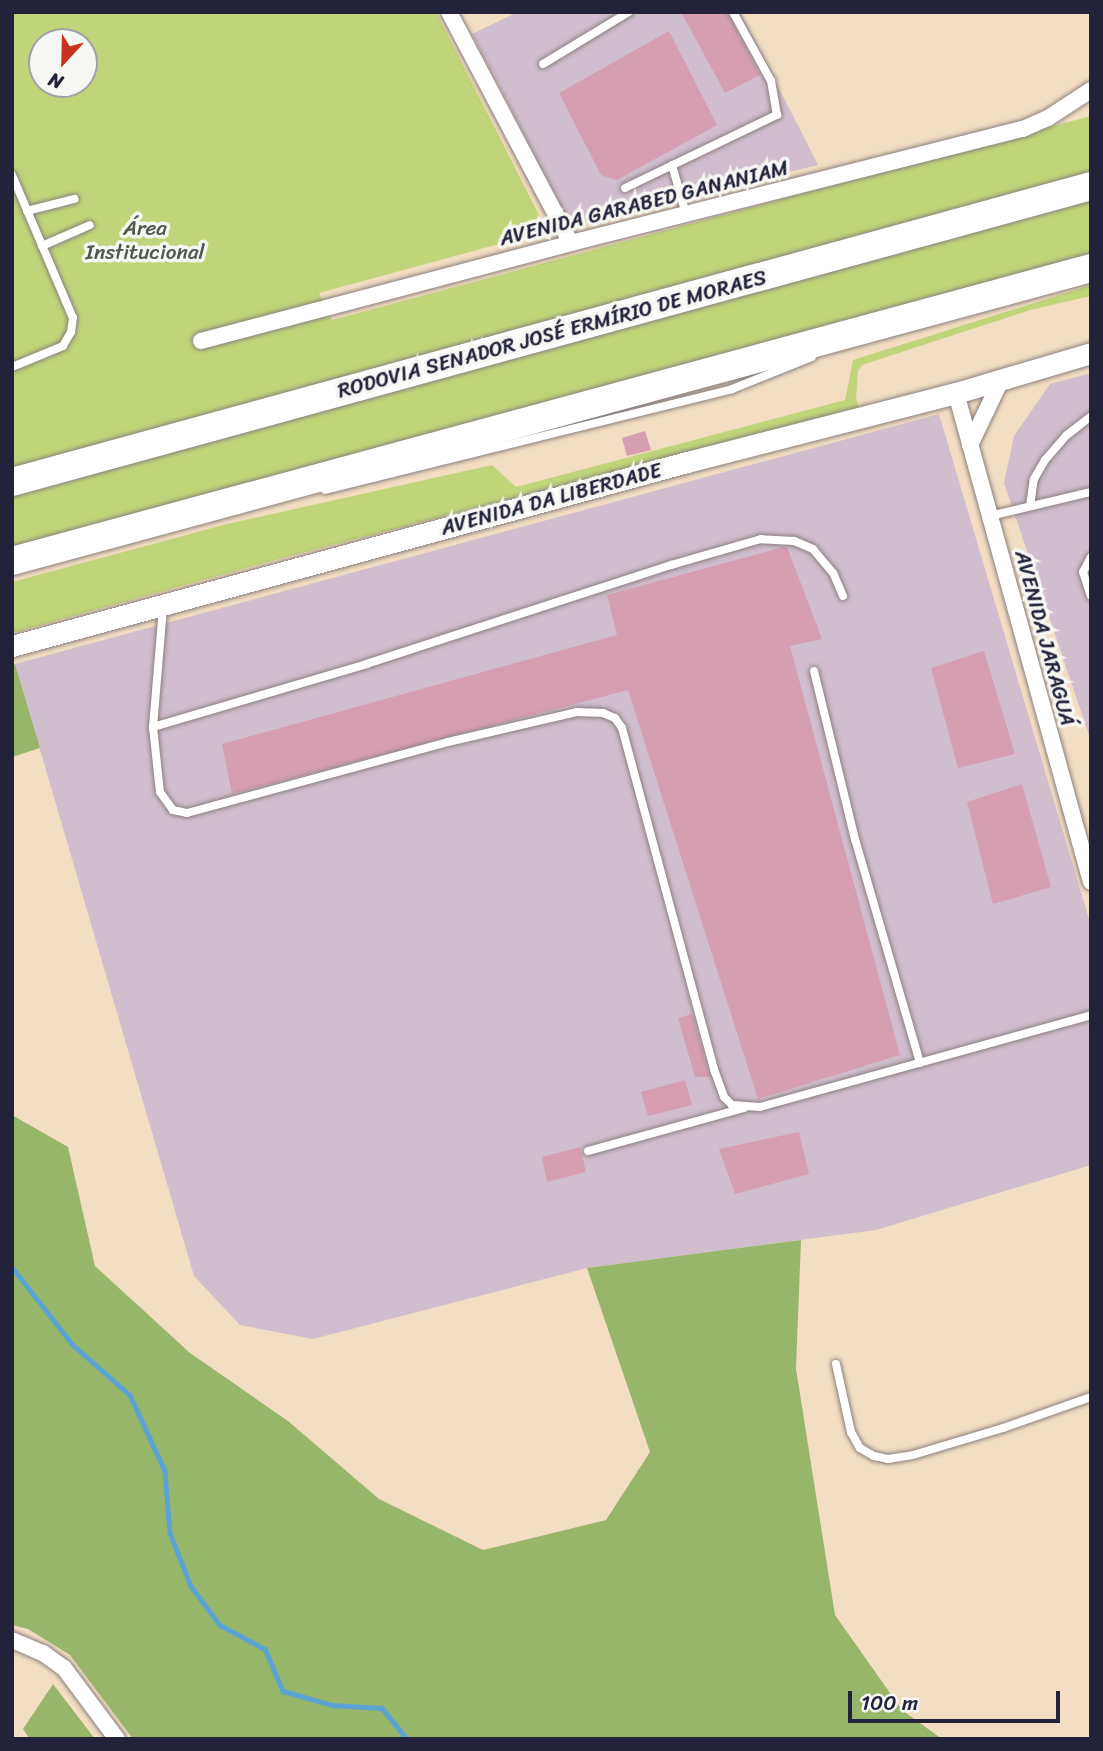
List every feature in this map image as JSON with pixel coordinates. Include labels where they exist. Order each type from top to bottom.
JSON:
[{"type":"highway","name":"RODOVIA SENADOR JOSÉ ERMÍRIO DE MORAES","points":[[12,482],[1091,186]]},
{"type":"highway","points":[[12,561],[1091,268]]},
{"type":"street","points":[[449,12],[571,243]]},
{"type":"street","name":"AVENIDA GARABED GANANIAM","points":[[201,341],[571,243],[1023,130],[1048,118],[1091,90]]},
{"type":"street","name":"AVENIDA DA LIBERDADE","points":[[12,646],[956,393],[1091,352]]},
{"type":"street","points":[[970,445],[1002,378]]},
{"type":"street","name":"AVENIDA JARAGUÁ","points":[[956,393],[1091,882]]},
{"type":"street","points":[[12,1640],[43,1653],[64,1668],[117,1739]]},
{"type":"lane","points":[[543,64],[629,12]]},
{"type":"lane","points":[[625,188],[777,115],[771,81],[733,12]]},
{"type":"lane","points":[[672,165],[686,214]]},
{"type":"lane","points":[[12,175],[73,318],[71,332],[63,346],[12,367]]},
{"type":"lane","points":[[27,211],[74,199]]},
{"type":"lane","points":[[42,246],[90,225]]},
{"type":"lane","points":[[833,349],[918,315]]},
{"type":"lane","points":[[311,494],[732,389],[821,354]]},
{"type":"lane","points":[[1030,506],[1034,479],[1045,460],[1067,435],[1091,416]]},
{"type":"lane","points":[[990,516],[1091,492]]},
{"type":"lane","points":[[188,513],[244,508]]},
{"type":"lane","points":[[153,727],[367,664],[671,565],[761,539],[794,541],[813,549],[833,573],[843,596]]},
{"type":"lane","points":[[1091,557],[1083,572],[1091,596]]},
{"type":"lane","points":[[164,604],[153,727],[160,792],[173,810],[187,813],[448,742],[577,712],[603,713],[615,718],[625,739],[715,1072],[724,1097],[732,1105],[745,1108]]},
{"type":"lane","points":[[814,671],[855,839],[920,1063]]},
{"type":"lane","points":[[588,1151],[745,1108],[761,1107],[1091,1015]]},
{"type":"lane","points":[[836,1364],[851,1432],[860,1448],[874,1456],[888,1459],[913,1455],[1003,1428],[1091,1397]]},
{"type":"shaded area","points":[[518,12],[740,12],[818,165],[571,225],[472,34]]},
{"type":"shaded area","points":[[1091,373],[1091,741],[1004,483],[1014,436],[1050,384]]},
{"type":"shaded area","points":[[939,414],[1091,926],[1091,1165],[876,1230],[587,1268],[313,1339],[240,1325],[194,1276],[15,664]]},
{"type":"green space","name":"Área Institucional","points":[[12,12],[436,12],[539,215],[538,225],[533,233],[525,237],[319,293],[332,320],[1091,116],[1091,173],[12,469]]},
{"type":"green space","points":[[1091,199],[1091,258],[12,553],[12,496]]},
{"type":"green space","points":[[1091,285],[1091,296],[1030,310],[862,365],[858,371],[856,399],[859,408],[279,559],[12,633],[12,582],[227,524],[492,465],[516,487],[845,400],[853,360]]},
{"type":"green space","points":[[15,664],[40,748],[12,757],[12,665]]},
{"type":"green space","points":[[12,1115],[68,1147],[95,1266],[190,1353],[288,1421],[379,1499],[483,1550],[606,1520],[650,1452],[587,1268],[801,1240],[796,1369],[835,1615],[902,1710],[942,1739],[133,1739],[70,1655],[28,1629],[12,1625]]},
{"type":"green space","points":[[53,1684],[95,1739],[30,1739],[23,1729]]},
{"type":"building","points":[[681,12],[727,12],[760,75],[725,93]]},
{"type":"building","points":[[669,31],[717,125],[617,180],[601,175],[559,93]]},
{"type":"building","points":[[645,431],[651,450],[627,456],[622,438]]},
{"type":"building","points":[[787,547],[822,639],[790,646],[900,1055],[758,1099],[628,690],[232,794],[222,744],[617,635],[607,595]]},
{"type":"building","points":[[984,651],[1015,754],[958,768],[931,668]]},
{"type":"building","points":[[1022,784],[1051,887],[993,904],[967,802]]},
{"type":"building","points":[[692,1014],[710,1077],[695,1077],[678,1018]]},
{"type":"building","points":[[685,1080],[692,1105],[648,1116],[641,1092]]},
{"type":"building","points":[[799,1132],[809,1174],[735,1194],[719,1149]]},
{"type":"building","points":[[580,1147],[586,1172],[547,1182],[542,1157]]},
{"type":"waterway","points":[[12,1267],[73,1345],[130,1395],[165,1471],[170,1533],[191,1586],[220,1625],[265,1649],[283,1691],[332,1705],[382,1708],[407,1739]]}]
